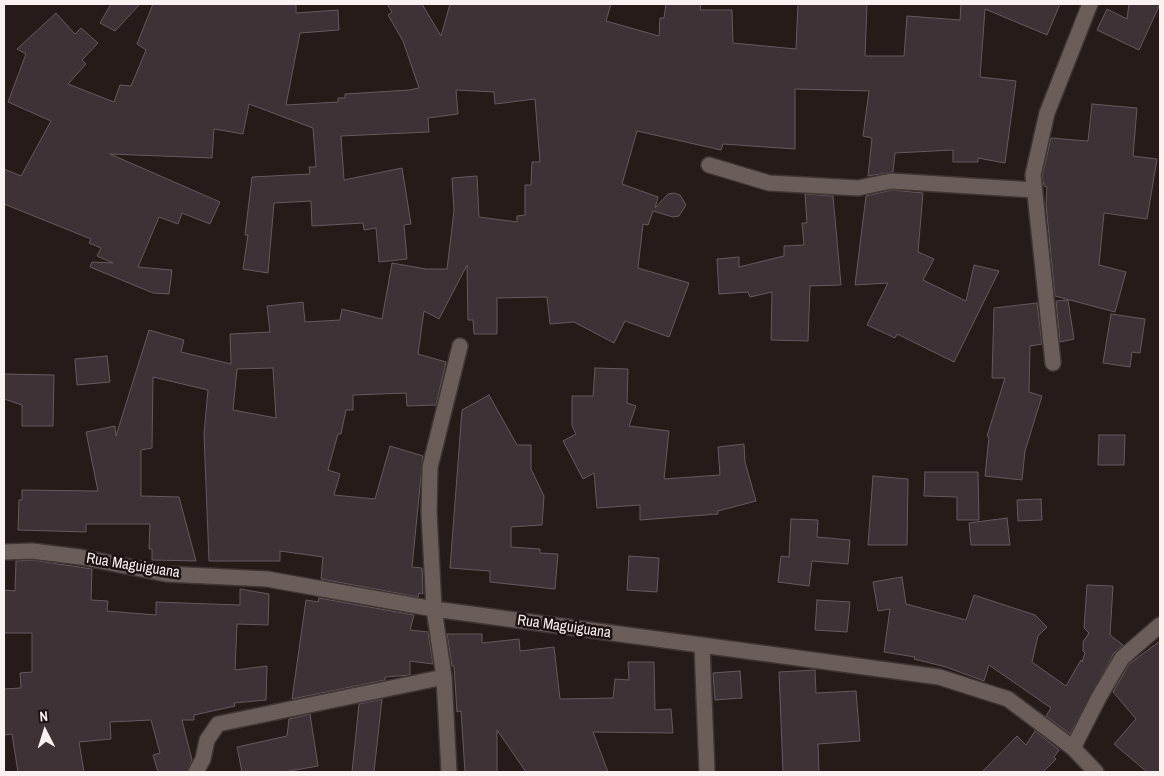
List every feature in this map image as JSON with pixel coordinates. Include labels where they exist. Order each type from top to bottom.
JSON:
[{"type":"street","points":[[1053,363],[1033,176],[1047,113],[1090,4]]},
{"type":"street","points":[[709,165],[769,183],[858,188],[891,181],[1034,190]]},
{"type":"street","points":[[449,772],[444,677],[434,608],[429,513],[430,467],[460,346]]},
{"type":"street","name":"Rua Maguiguana","points":[[4,552],[32,551],[80,557],[166,574],[267,579],[434,608],[940,677],[1008,699],[1073,748],[1096,772]]},
{"type":"street","points":[[1073,748],[1098,697],[1122,658],[1160,625]]},
{"type":"street","points":[[702,646],[707,772]]},
{"type":"street","points":[[196,772],[203,759],[207,740],[218,724],[444,677]]},
{"type":"building","points":[[111,4],[140,4],[115,31],[100,23]]},
{"type":"building","points":[[153,4],[296,4],[296,13],[338,10],[339,30],[300,33],[286,105],[338,102],[338,98],[345,98],[345,94],[419,88],[403,41],[388,15],[392,12],[387,4],[422,4],[441,36],[450,4],[611,4],[606,21],[659,36],[660,18],[664,18],[666,4],[701,4],[700,10],[732,10],[733,43],[796,49],[798,4],[867,4],[865,56],[904,56],[907,16],[960,20],[961,4],[1060,4],[1047,35],[985,9],[980,77],[1016,81],[1005,163],[978,158],[978,162],[953,162],[953,150],[895,153],[893,172],[868,176],[872,138],[863,136],[869,91],[795,89],[795,149],[723,144],[721,150],[637,131],[622,184],[658,197],[655,208],[668,194],[674,193],[680,195],[686,205],[679,216],[673,217],[653,211],[648,225],[643,224],[638,268],[689,283],[669,337],[625,321],[614,343],[574,322],[550,324],[547,297],[497,298],[497,334],[474,334],[473,320],[468,320],[467,265],[439,319],[424,311],[418,354],[446,362],[436,405],[407,406],[406,393],[353,395],[353,410],[346,410],[341,434],[338,434],[328,470],[340,474],[334,495],[375,499],[390,446],[423,456],[412,567],[422,568],[423,594],[419,593],[418,597],[321,579],[323,557],[280,551],[280,561],[209,561],[204,434],[208,390],[153,377],[152,448],[141,450],[141,496],[179,497],[196,561],[152,560],[152,549],[149,549],[150,524],[86,524],[86,532],[18,530],[19,500],[22,500],[22,490],[98,491],[86,432],[115,426],[116,436],[149,330],[184,340],[181,352],[231,364],[230,334],[270,332],[267,306],[303,302],[305,322],[340,320],[342,309],[382,319],[392,263],[426,269],[447,269],[454,211],[452,178],[477,176],[479,217],[517,222],[517,216],[525,215],[525,185],[531,185],[532,162],[540,162],[535,99],[495,104],[494,92],[456,90],[458,114],[428,118],[429,132],[341,136],[344,180],[402,168],[411,224],[404,225],[407,259],[379,262],[376,228],[364,230],[363,223],[312,226],[311,201],[274,203],[268,273],[243,269],[248,235],[245,235],[252,177],[310,174],[309,167],[316,167],[313,128],[249,104],[243,134],[214,129],[212,158],[110,154],[220,202],[210,224],[182,213],[178,224],[159,217],[138,267],[172,270],[169,294],[153,293],[90,267],[92,262],[113,263],[97,256],[101,248],[89,243],[91,239],[4,204],[4,169],[21,176],[51,121],[8,102],[26,54],[17,49],[56,13],[75,34],[81,28],[98,43],[82,60],[86,64],[68,84],[114,102],[120,85],[131,86],[146,50],[137,44]],"holes":[[[273,368],[276,418],[233,410],[237,369]]]},
{"type":"building","points":[[1129,4],[1160,4],[1139,50],[1097,30],[1107,9],[1127,19]]},
{"type":"building","points":[[1092,104],[1137,108],[1133,156],[1157,159],[1147,219],[1104,213],[1099,265],[1126,272],[1115,312],[1055,296],[1046,205],[1047,187],[1044,186],[1042,176],[1051,138],[1088,141]]},
{"type":"building","points":[[892,190],[923,193],[918,252],[934,259],[923,280],[966,301],[974,265],[999,271],[954,362],[897,334],[895,338],[867,325],[888,283],[855,285],[866,196]]},
{"type":"building","points":[[805,194],[833,196],[841,285],[810,286],[808,341],[771,340],[772,292],[750,297],[748,292],[719,294],[717,259],[739,257],[739,267],[784,256],[784,246],[804,245],[802,223],[807,223]]},
{"type":"building","points":[[1068,300],[1074,339],[1060,342],[1056,301]]},
{"type":"building","points":[[1037,303],[1042,344],[1030,346],[1029,392],[1042,396],[1025,451],[1022,480],[985,476],[989,437],[987,436],[1005,378],[992,378],[994,308]]},
{"type":"building","points":[[1111,314],[1145,319],[1140,353],[1132,352],[1130,367],[1103,363]]},
{"type":"building","points":[[107,356],[110,382],[77,385],[75,359]]},
{"type":"building","points":[[595,368],[628,369],[627,403],[636,406],[629,426],[669,431],[664,479],[720,475],[718,447],[744,444],[745,462],[756,501],[718,511],[718,514],[640,520],[640,505],[597,508],[594,473],[583,479],[563,441],[576,434],[572,426],[572,396],[593,396]]},
{"type":"building","points":[[4,374],[54,375],[53,426],[22,426],[22,405],[4,399]]},
{"type":"building","points":[[489,395],[517,445],[531,445],[531,469],[544,496],[542,525],[511,527],[511,547],[540,549],[540,553],[558,554],[555,589],[490,582],[490,571],[450,568],[462,410]]},
{"type":"building","points":[[1099,435],[1125,435],[1124,465],[1098,465]]},
{"type":"building","points":[[925,472],[978,472],[979,520],[957,520],[957,497],[924,496]]},
{"type":"building","points":[[873,476],[908,479],[907,545],[868,545]]},
{"type":"building","points":[[1041,499],[1042,520],[1018,521],[1017,500]]},
{"type":"building","points":[[1007,518],[1010,545],[971,545],[969,523]]},
{"type":"building","points":[[791,519],[818,520],[817,537],[850,540],[848,564],[812,561],[809,586],[778,582],[781,556],[789,557]]},
{"type":"building","points":[[629,556],[659,558],[657,592],[627,590]]},
{"type":"building","points":[[32,560],[92,569],[91,600],[108,601],[107,611],[156,615],[156,602],[240,605],[240,589],[269,594],[268,625],[237,624],[235,670],[267,666],[266,700],[234,703],[235,706],[194,715],[194,720],[182,720],[192,760],[187,772],[158,772],[153,755],[160,753],[151,720],[110,722],[111,739],[79,742],[84,772],[18,772],[12,734],[4,735],[4,689],[21,688],[20,673],[32,672],[32,633],[4,633],[4,590],[15,591],[16,561]]},
{"type":"building","points":[[902,577],[906,604],[966,620],[974,595],[1035,615],[1047,627],[1038,636],[1032,662],[1066,686],[1081,660],[1082,662],[1085,653],[1083,651],[1083,642],[1089,633],[1084,628],[1087,585],[1113,586],[1110,635],[1123,645],[1114,653],[1070,734],[1046,716],[1051,708],[989,665],[984,681],[946,667],[914,659],[915,657],[884,652],[890,609],[878,611],[873,582]]},
{"type":"building","points":[[319,598],[414,615],[410,630],[428,632],[433,664],[410,661],[410,675],[385,677],[385,680],[292,699],[306,600],[318,602]]},
{"type":"building","points":[[817,600],[850,602],[847,632],[815,630]]},
{"type":"building","points":[[447,634],[482,634],[482,643],[519,639],[520,651],[554,647],[560,699],[613,698],[615,679],[629,680],[628,662],[654,662],[655,710],[671,709],[673,733],[593,732],[608,772],[526,772],[497,730],[497,772],[465,772],[461,711],[457,712],[454,666],[452,666]]},
{"type":"building","points":[[1160,641],[1160,772],[1147,772],[1114,744],[1136,719],[1113,692],[1129,664]]},
{"type":"building","points":[[815,670],[816,693],[856,691],[860,741],[818,744],[819,772],[783,772],[779,672]]},
{"type":"building","points":[[740,671],[742,698],[715,700],[713,673]]},
{"type":"building","points":[[382,699],[374,772],[352,772],[359,704]]},
{"type":"building","points":[[310,714],[318,766],[284,772],[242,772],[237,747],[287,736],[289,719]]},
{"type":"building","points":[[1035,731],[1059,750],[1054,757],[1056,759],[1043,772],[982,772],[1017,736],[1026,745]]}]
